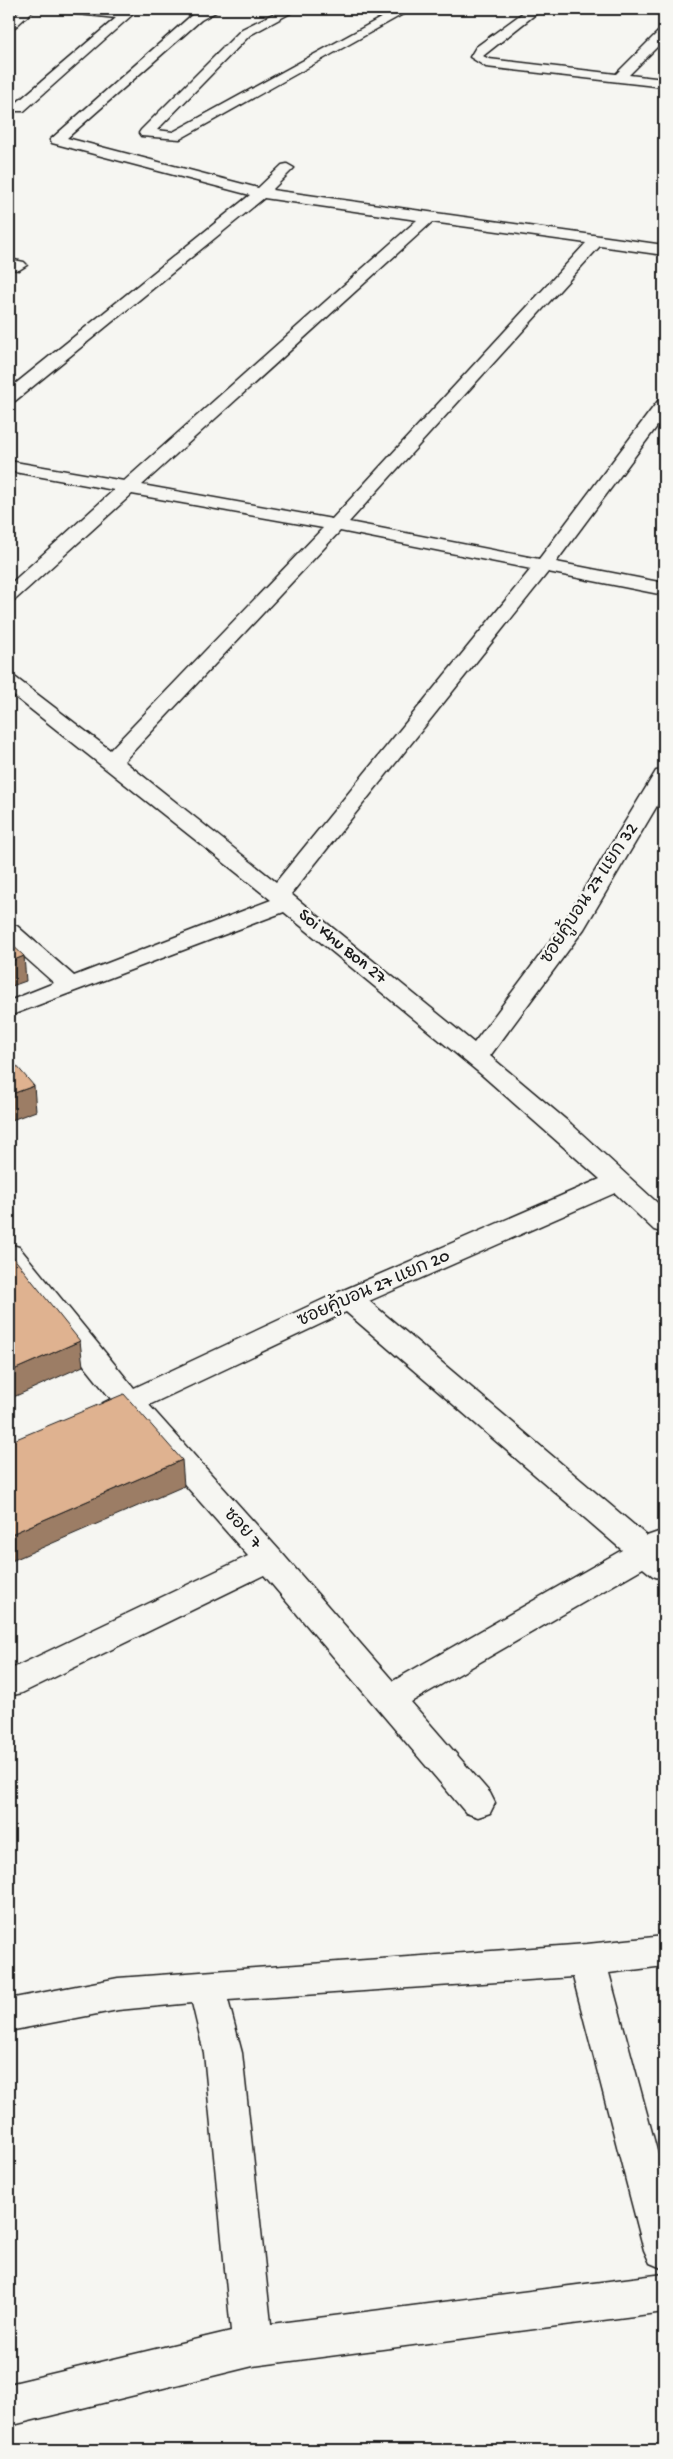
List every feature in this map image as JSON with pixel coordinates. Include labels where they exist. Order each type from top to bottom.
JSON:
[{"type":"street","points":[[9,26],[29,9]]},
{"type":"street","points":[[19,108],[126,15],[69,9]]},
{"type":"street","points":[[214,9],[197,17],[57,140],[261,193],[598,239],[664,250]]},
{"type":"street","points":[[292,9],[246,32],[146,133],[175,136],[406,9]]},
{"type":"street","points":[[536,9],[481,50],[476,57],[486,63],[664,83]]},
{"type":"street","points":[[619,78],[664,33]]},
{"type":"street","points":[[9,397],[261,193],[286,168]]},
{"type":"street","points":[[9,594],[430,216]]},
{"type":"street","points":[[112,761],[336,524],[598,239]]},
{"type":"street","points":[[9,1009],[71,986],[283,899],[544,565],[664,405]]},
{"type":"street","points":[[9,466],[336,524],[664,589]]},
{"type":"street","name":"Soi Khu Bon 27","points":[[9,682],[112,761],[476,1058],[619,1180],[664,1224]]},
{"type":"street","name":"ซอยคู้บอน 27 แยก 32","points":[[476,1058],[572,929],[664,776]]},
{"type":"street","points":[[9,931],[71,986]]},
{"type":"street","name":"ซอยคู้บอน 27 แยก 20","points":[[87,1422],[131,1404],[349,1299],[619,1180]]},
{"type":"street","name":"ซอย 7","points":[[9,1253],[131,1404],[269,1559],[478,1802]]},
{"type":"street","points":[[349,1299],[658,1553],[389,1699]]},
{"type":"street","points":[[10,1684],[269,1559]]},
{"type":"street","points":[[9,2015],[118,1994],[206,1986],[587,1960],[664,1951]]},
{"type":"street","points":[[587,1960],[664,2250]]},
{"type":"street","points":[[206,1986],[223,2053],[253,2346]]},
{"type":"street","points":[[9,2405],[253,2346],[664,2293]]},
{"type":"building","points":[[9,942],[24,956],[9,962]]},
{"type":"building","points":[[9,1057],[34,1086],[9,1095]]},
{"type":"building","points":[[9,1252],[80,1341],[9,1372]]},
{"type":"building","points":[[124,1394],[182,1460],[9,1535],[9,1442]]}]
